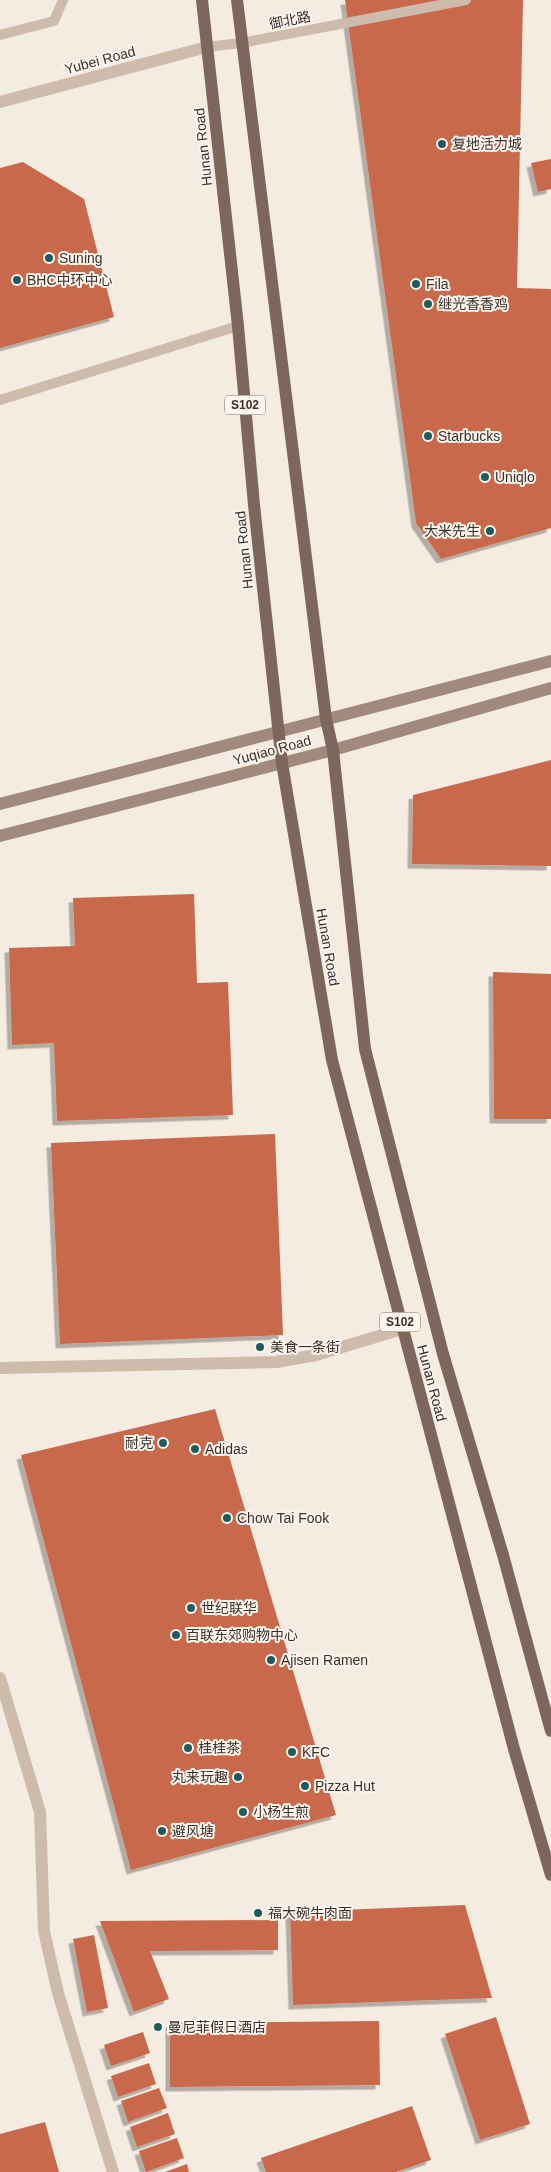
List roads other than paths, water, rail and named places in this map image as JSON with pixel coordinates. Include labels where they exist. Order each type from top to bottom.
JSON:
[{"type":"main road","name":"Hunan Road","points":[[202,0],[238,326],[282,763],[332,1060],[511,1740],[551,1874]]},
{"type":"main road","name":"Hunan Road","points":[[236,0],[326,719],[333,750],[365,1049],[443,1354],[503,1555],[551,1730]]},
{"type":"main road","name":"Yuqiao Road","points":[[0,804],[279,730],[551,661]]},
{"type":"main road","name":"Yuqiao Road","points":[[0,836],[333,750],[551,688]]},
{"type":"street","name":"Yubei Road","points":[[0,102],[207,47]]},
{"type":"street","points":[[0,1368],[276,1362],[316,1355],[402,1329]]},
{"type":"street","points":[[0,1678],[40,1812],[44,1931],[58,1993],[113,2172]]},
{"type":"lane","points":[[0,35],[54,21],[63,0]]},
{"type":"lane","name":"御北路","points":[[207,47],[240,43],[466,0]]},
{"type":"lane","points":[[0,400],[238,326]]},
{"type":"place","name":"复地活力城","points":[[442,144]]},
{"type":"place","name":"Suning","points":[[49,258]]},
{"type":"place","name":"BHC中环中心","points":[[17,280]]},
{"type":"place","name":"Fila","points":[[416,284]]},
{"type":"place","name":"继光香香鸡","points":[[428,304]]},
{"type":"place","name":"Starbucks","points":[[428,436]]},
{"type":"place","name":"Uniqlo","points":[[485,477]]},
{"type":"place","name":"大米先生","points":[[490,531]]},
{"type":"place","name":"美食一条街","points":[[260,1347]]},
{"type":"place","name":"耐克","points":[[163,1443]]},
{"type":"place","name":"Adidas","points":[[195,1449]]},
{"type":"place","name":"Chow Tai Fook","points":[[227,1518]]},
{"type":"place","name":"世纪联华","points":[[191,1608]]},
{"type":"place","name":"百联东郊购物中心","points":[[176,1635]]},
{"type":"place","name":"Ajisen Ramen","points":[[271,1660]]},
{"type":"place","name":"桂桂茶","points":[[188,1748]]},
{"type":"place","name":"KFC","points":[[292,1752]]},
{"type":"place","name":"丸来玩趣","points":[[238,1777]]},
{"type":"place","name":"Pizza Hut","points":[[305,1786]]},
{"type":"place","name":"小杨生煎","points":[[243,1812]]},
{"type":"place","name":"避风塘","points":[[162,1831]]},
{"type":"place","name":"福大碗牛肉面","points":[[258,1913]]},
{"type":"place","name":"曼尼菲假日酒店","points":[[158,2027]]}]
